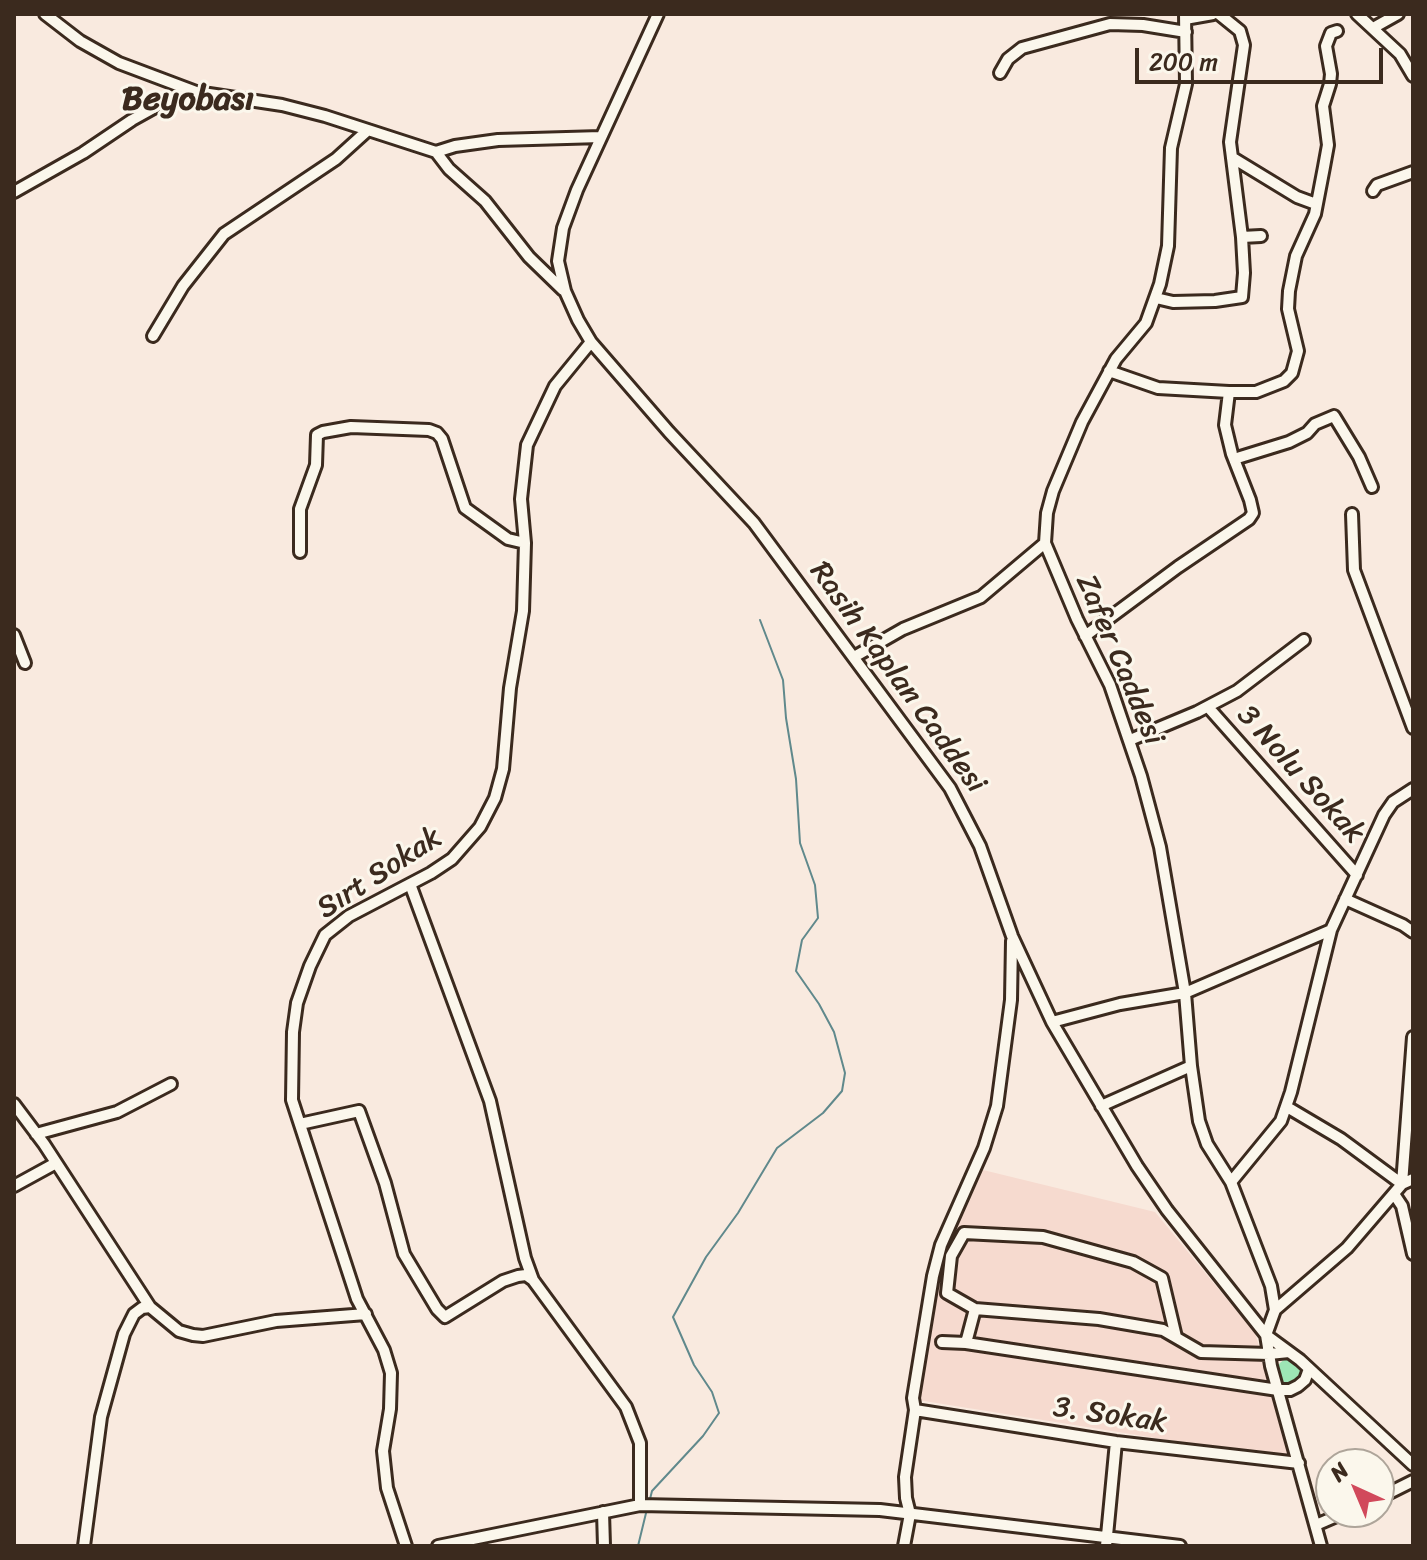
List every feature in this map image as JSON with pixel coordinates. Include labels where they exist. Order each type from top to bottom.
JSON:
[{"type":"street","points":[[45,14],[80,41],[119,63],[196,92],[282,105],[436,152],[449,169],[485,201],[510,235],[565,291]]},
{"type":"street","name":"Rasih Kaplan Caddesi","points":[[658,14],[577,190],[563,228],[558,261],[565,291],[591,342],[754,523],[950,788],[980,846],[1012,936],[1052,1022],[1167,1210],[1266,1335],[1411,1458]]},
{"type":"street","points":[[1156,298],[1173,302],[1242,297],[1242,237],[1230,142],[1244,45],[1240,31],[1216,14],[1185,16]]},
{"type":"street","points":[[1357,14],[1400,54],[1413,76]]},
{"type":"street","points":[[1373,28],[1398,14]]},
{"type":"street","name":"Zafer Caddesi","points":[[1185,16],[1186,84],[1171,148],[1168,246],[1156,298],[1146,323],[1109,371],[1082,422],[1053,491],[1047,513],[1045,543],[1110,685],[1130,740],[1160,847],[1185,993],[1191,1066],[1202,1135],[1231,1182],[1271,1286],[1275,1310]]},
{"type":"street","points":[[1000,73],[1008,59],[1022,48],[1098,26],[1143,25],[1186,32]]},
{"type":"street","points":[[1109,371],[1158,388],[1229,392],[1256,392],[1284,381],[1292,373],[1298,351],[1288,309],[1289,291],[1296,256],[1316,204],[1328,145],[1323,106],[1331,74],[1326,46],[1331,33],[1337,31]]},
{"type":"street","points":[[1400,54],[1413,47]]},
{"type":"street","points":[[14,192],[159,105],[196,92]]},
{"type":"street","points":[[153,336],[183,286],[224,234],[336,159],[368,130]]},
{"type":"street","points":[[436,152],[498,140],[601,137]]},
{"type":"street","points":[[1233,158],[1297,197],[1316,204]]},
{"type":"street","points":[[1373,191],[1377,185],[1413,172]]},
{"type":"street","points":[[1242,237],[1261,236]]},
{"type":"street","name":"Sırt Sokak","points":[[406,1546],[390,1498],[384,1460],[391,1373],[384,1350],[357,1299],[292,1100],[293,1032],[297,1003],[310,966],[325,935],[333,926],[452,859],[480,827],[495,798],[503,769],[510,688],[523,611],[525,543],[521,499],[527,445],[555,386],[591,342]]},
{"type":"street","points":[[1085,636],[1249,519],[1253,513],[1225,425],[1229,392]]},
{"type":"street","points":[[1234,459],[1289,442],[1307,433],[1315,424],[1334,416],[1359,457],[1372,487]]},
{"type":"street","points":[[300,552],[300,509],[316,465],[317,435],[351,427],[429,430],[437,433],[442,439],[465,508],[508,539],[525,543]]},
{"type":"street","points":[[1352,514],[1354,570],[1413,728]]},
{"type":"street","points":[[854,657],[903,629],[981,597],[1045,543]]},
{"type":"street","points":[[14,635],[25,663]]},
{"type":"street","points":[[1130,740],[1208,707],[1237,691],[1304,640]]},
{"type":"street","name":"3 Nolu Sokak","points":[[1208,707],[1357,875]]},
{"type":"street","points":[[1231,1182],[1273,1134],[1287,1107],[1331,930],[1384,815],[1393,802],[1413,789]]},
{"type":"street","points":[[410,884],[490,1101],[519,1234],[533,1280]]},
{"type":"street","points":[[1345,899],[1413,932]]},
{"type":"street","points":[[1052,1022],[1120,1004],[1185,993],[1331,930]]},
{"type":"street","points":[[904,1546],[910,1514],[905,1477],[915,1410],[913,1398],[941,1245],[984,1148],[997,1106],[1011,1000],[1012,936]]},
{"type":"street","points":[[1315,1521],[1266,1335],[1275,1310],[1347,1248],[1408,1182],[1413,1037]]},
{"type":"street","points":[[1101,1106],[1191,1066]]},
{"type":"street","points":[[36,1134],[117,1112],[171,1084]]},
{"type":"street","points":[[14,1104],[150,1307],[179,1331],[193,1335],[276,1321],[366,1314]]},
{"type":"street","points":[[1287,1107],[1408,1182]]},
{"type":"street","points":[[300,1124],[359,1111],[385,1183],[404,1254],[445,1317],[503,1281],[526,1275],[533,1280],[626,1407],[640,1443],[640,1505]]},
{"type":"street","points":[[14,1186],[56,1163]]},
{"type":"street","points":[[1394,1194],[1402,1206],[1413,1254]]},
{"type":"street","points":[[1176,1337],[1162,1278],[1133,1262],[1043,1237],[964,1233],[951,1256],[947,1293],[975,1309],[1099,1319],[1163,1330],[1201,1352],[1289,1352]]},
{"type":"street","points":[[84,1546],[101,1417],[124,1334],[134,1314],[150,1307]]},
{"type":"street","points":[[966,1343],[975,1309]]},
{"type":"street","points":[[942,1342],[966,1343],[1278,1390],[1298,1386],[1305,1380],[1309,1369]]},
{"type":"street","name":"3. Sokak","points":[[915,1410],[1116,1442],[1299,1463]]},
{"type":"street","points":[[1106,1542],[1116,1442]]},
{"type":"street","points":[[1395,1490],[1413,1481]]},
{"type":"street","points":[[438,1546],[640,1505],[880,1510],[1106,1542],[1180,1546]]},
{"type":"street","points":[[603,1512],[604,1546]]},
{"type":"shaded area","points":[[979,1169],[1155,1212],[1255,1333],[1293,1460],[918,1400],[946,1245]]},
{"type":"green space","points":[[1289,1359],[1300,1366],[1301,1371],[1294,1382],[1289,1383],[1278,1376],[1277,1371],[1284,1360]]},
{"type":"waterway","points":[[650,1499],[652,1491],[703,1436],[719,1413],[712,1392],[694,1365],[673,1317],[706,1257],[738,1213],[777,1148],[823,1113],[842,1091],[845,1073],[834,1032],[796,971],[802,940],[818,918],[815,885],[800,843],[796,779],[783,680],[760,620]]},
{"type":"waterway","points":[[638,1546],[647,1509]]},
{"type":"district","name":"Beyobası","points":[[188,100]]}]
